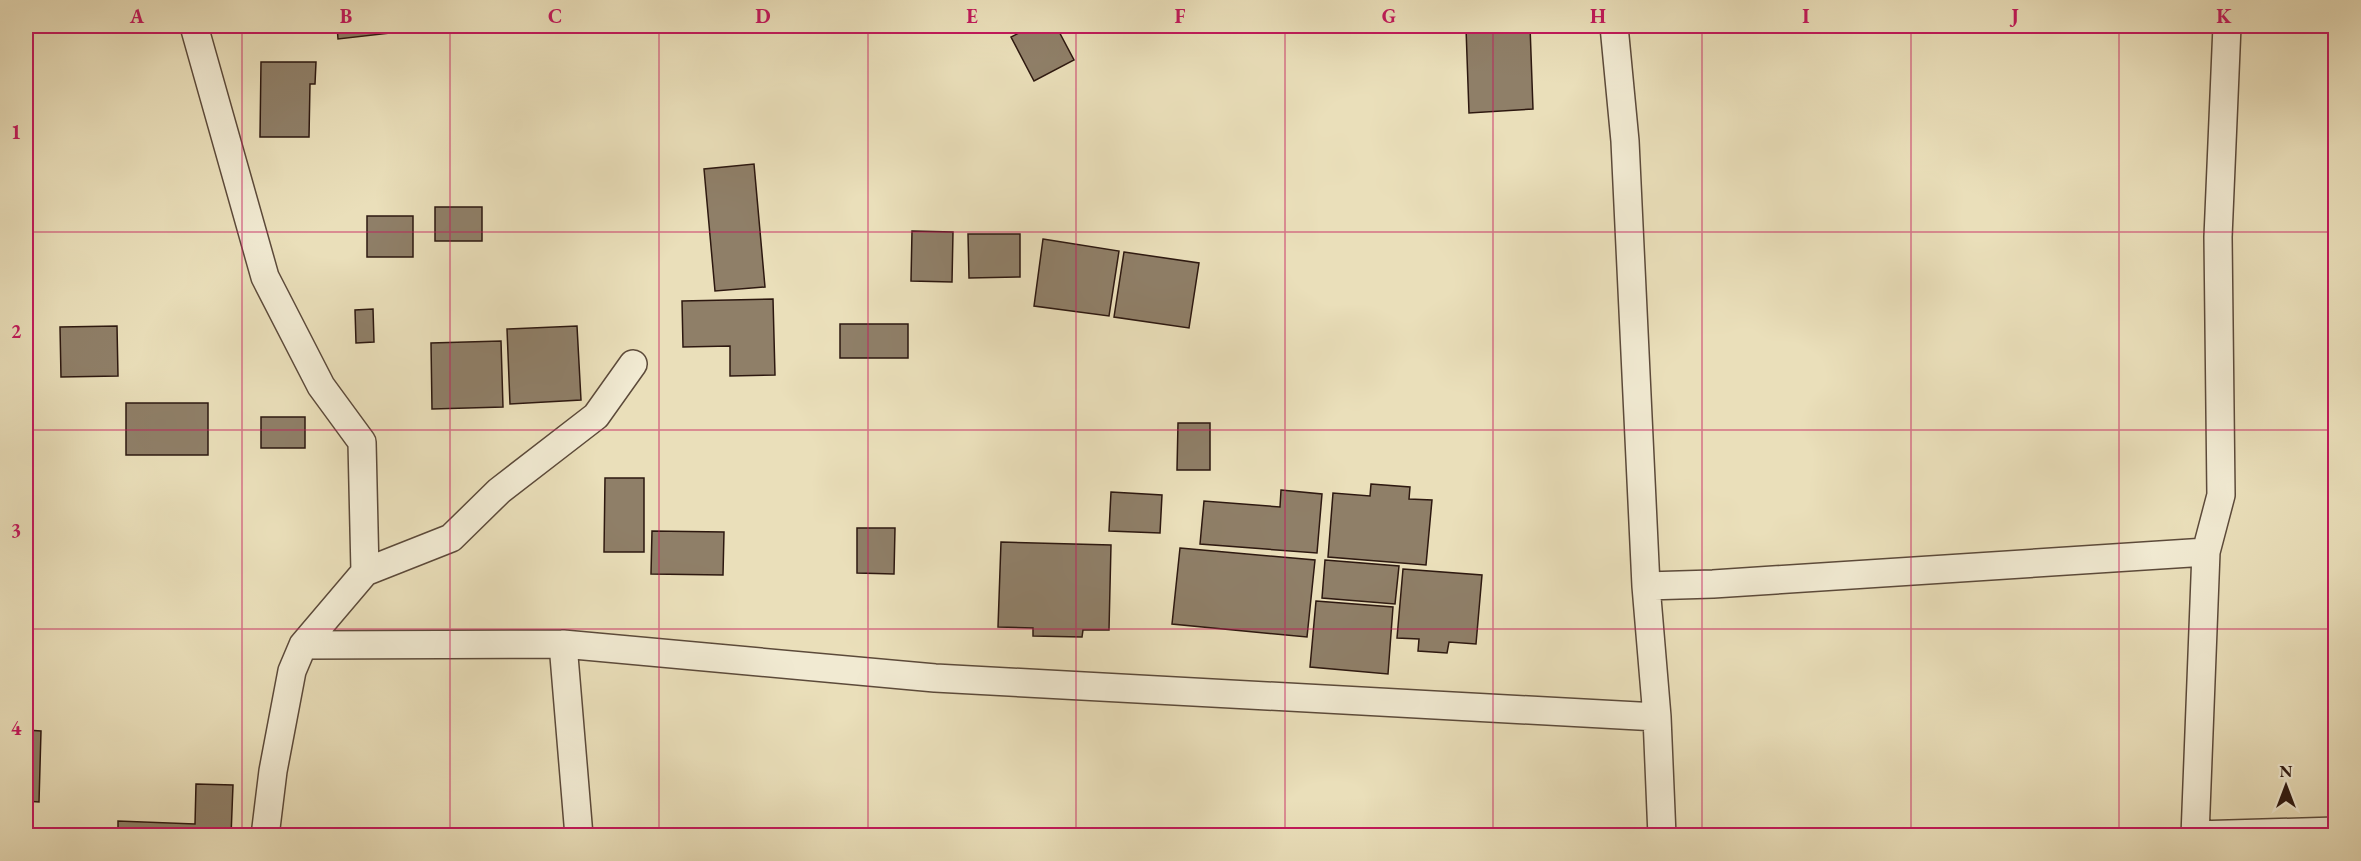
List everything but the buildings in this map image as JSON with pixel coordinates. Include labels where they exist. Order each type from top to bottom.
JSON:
[{"type":"street","points":[[194,26],[264,277],[321,386],[362,442],[365,572]]},
{"type":"street","points":[[1614,26],[1625,141],[1646,586],[1657,717],[1662,836]]},
{"type":"street","points":[[2228,26],[2218,237],[2221,495],[2206,552],[2194,835],[2336,831]]},
{"type":"street","points":[[265,836],[273,771],[292,671],[303,645],[365,572],[451,538],[499,491],[596,416],[633,364]]},
{"type":"street","points":[[1646,586],[1713,584],[2206,552]]},
{"type":"street","points":[[303,645],[562,644],[935,678],[1657,717]]},
{"type":"street","points":[[562,644],[579,836]]}]
